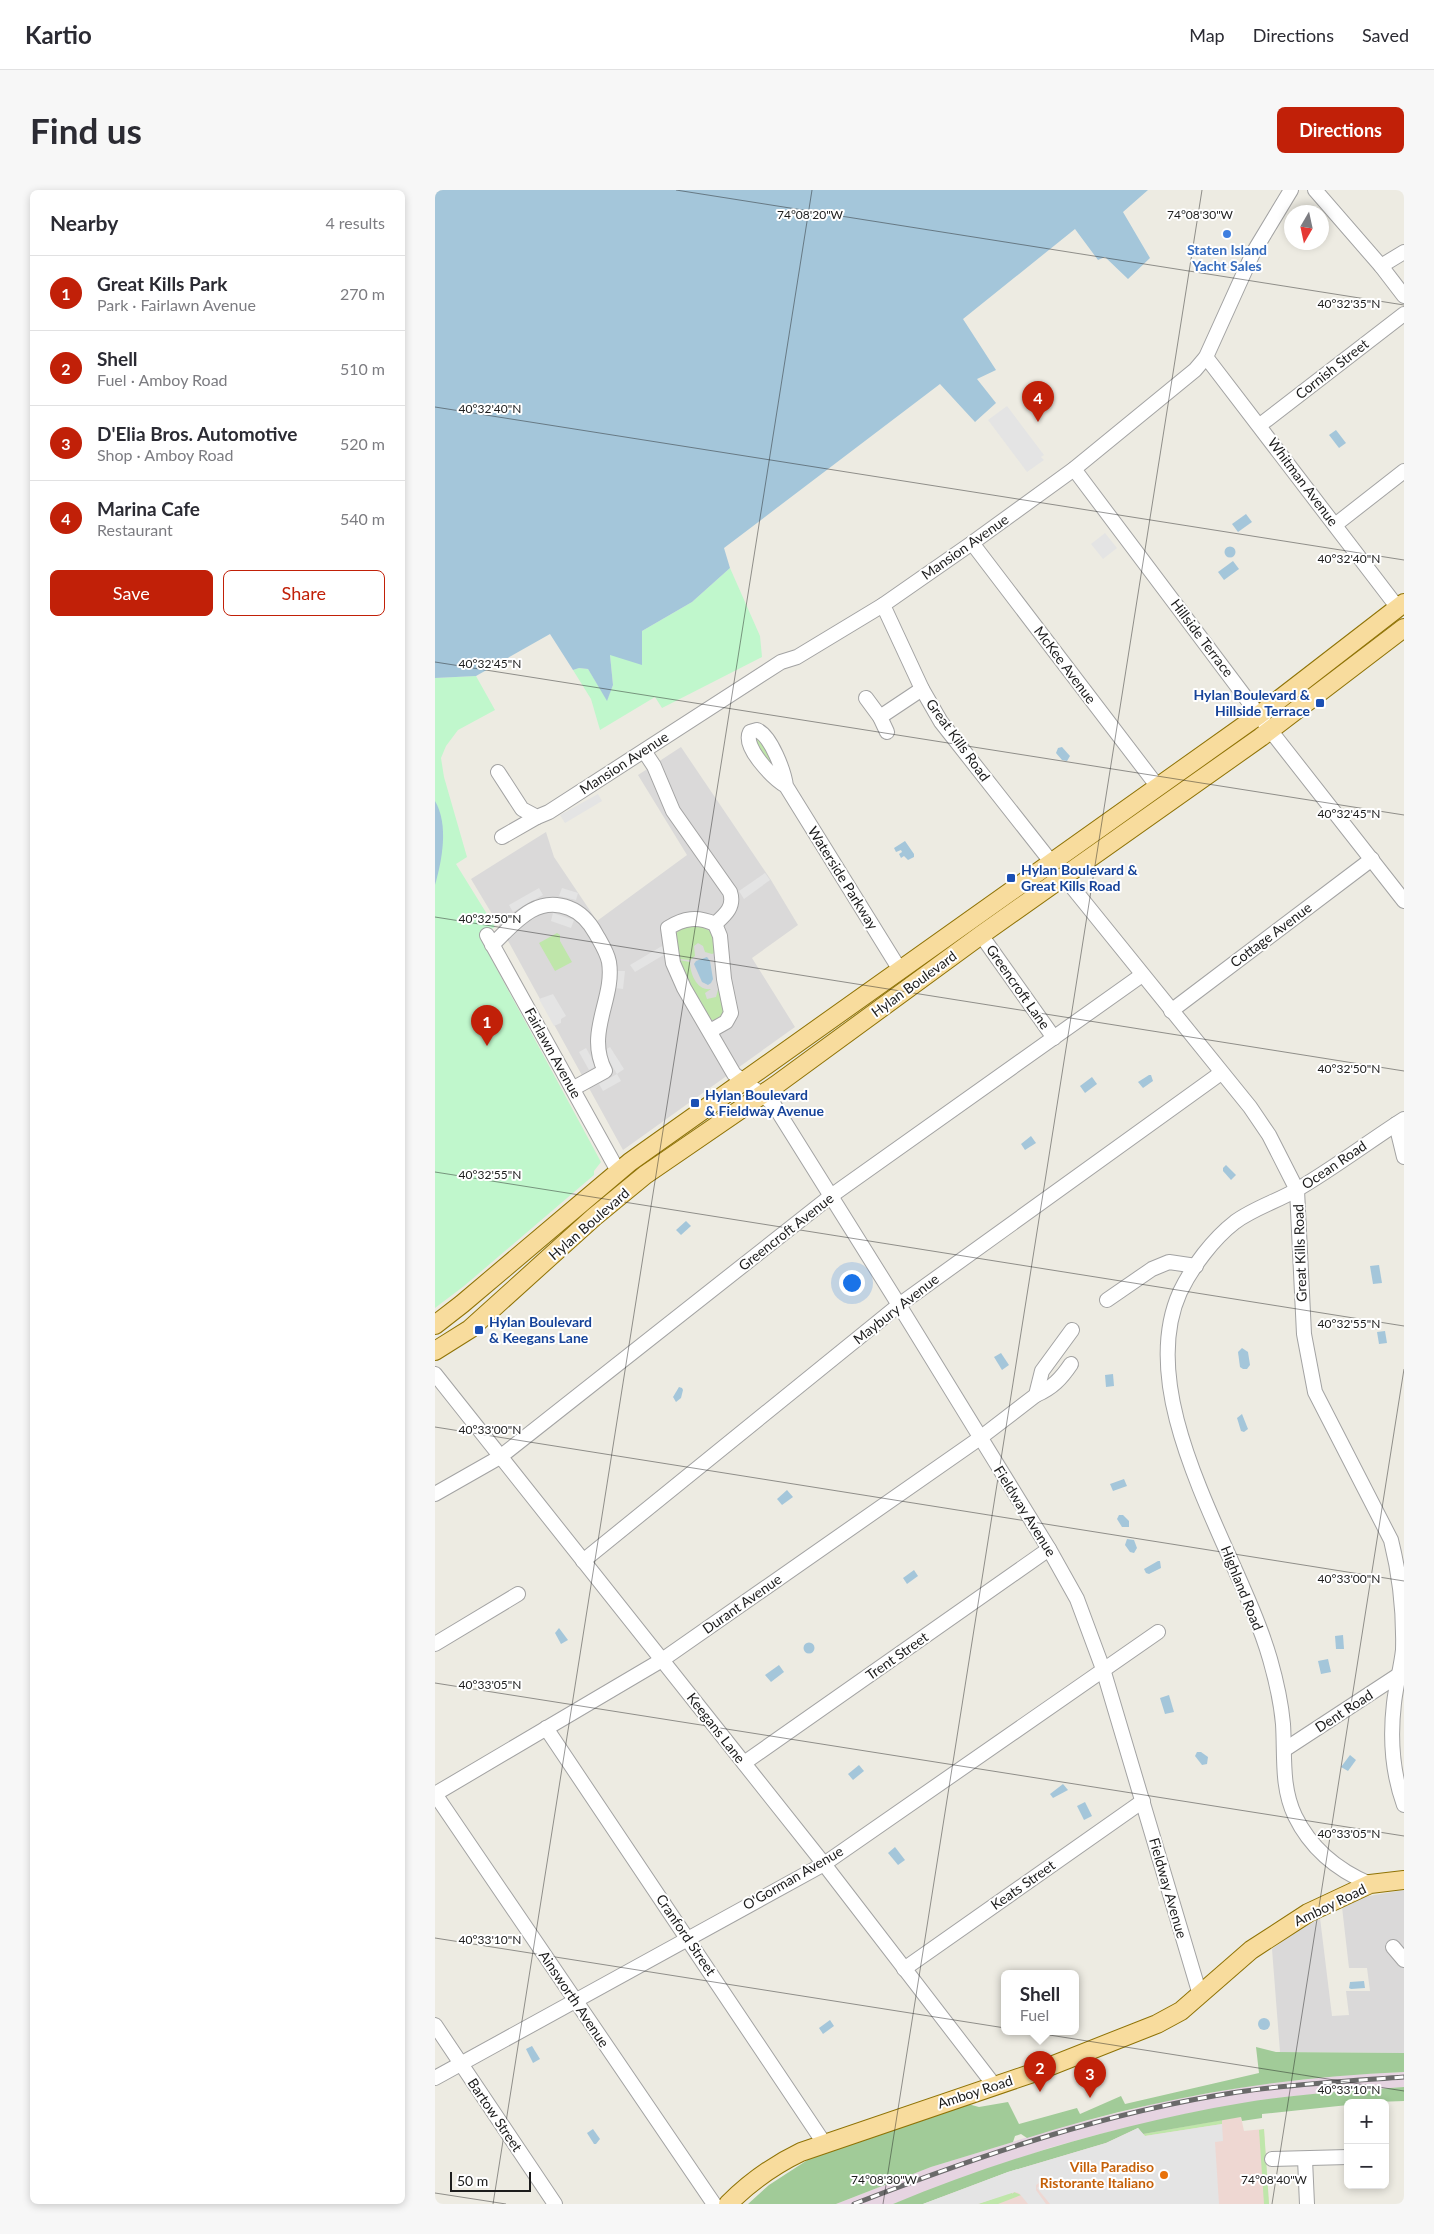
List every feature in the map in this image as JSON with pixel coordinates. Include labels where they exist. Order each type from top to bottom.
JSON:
[{"type":"main road","name":"Hylan Boulevard","points":[[435,1325],[463,1304],[619,1171],[1259,715],[1401,606]]},
{"type":"main road","name":"Hylan Boulevard","points":[[435,1352],[470,1329],[593,1217],[632,1185],[1271,730],[1404,628]]},
{"type":"main road","name":"Amboy Road","points":[[728,2204],[780,2162],[823,2143],[1073,2059],[1157,2024],[1181,2011],[1223,1973],[1277,1932],[1308,1913],[1370,1884],[1404,1880]]},
{"type":"street","name":"Mansion Avenue","points":[[502,837],[543,814],[781,662],[797,657],[883,605],[1074,469],[1172,389],[1206,357],[1253,253],[1291,190]]},
{"type":"street","points":[[1315,190],[1381,266],[1404,296]]},
{"type":"street","points":[[1381,266],[1404,252]]},
{"type":"street","name":"Cornish Street","points":[[1260,425],[1404,314]]},
{"type":"street","name":"Whitman Avenue","points":[[1206,357],[1335,525],[1401,606]]},
{"type":"street","name":"Hillside Terrace","points":[[1074,469],[1259,715],[1404,901]]},
{"type":"street","points":[[1335,525],[1404,471]]},
{"type":"street","name":"McKee Avenue","points":[[972,543],[1158,787]]},
{"type":"street","name":"Great Kills Road","points":[[883,605],[922,689],[941,722],[1052,863]]},
{"type":"street","points":[[880,717],[922,689]]},
{"type":"street","points":[[866,698],[880,717],[887,732]]},
{"type":"street","points":[[644,750],[654,766],[678,818],[730,892],[730,908],[715,924],[719,936],[724,979],[731,1013],[726,1022],[710,1031]]},
{"type":"street","points":[[498,772],[522,809],[531,816],[543,814]]},
{"type":"street","name":"Waterside Parkway","points":[[786,786],[900,970]]},
{"type":"street","name":"Cottage Avenue","points":[[1171,1010],[1372,859]]},
{"type":"street","name":"Great Kills Road","points":[[1064,877],[1250,1107],[1269,1135],[1297,1190],[1302,1310],[1307,1356],[1315,1392],[1391,1540],[1402,1596],[1402,1673],[1394,1701],[1392,1748],[1395,1771],[1404,1805]]},
{"type":"street","name":"Fairlawn Avenue","points":[[574,1088],[605,1071],[598,1056],[597,1041],[609,975],[609,962],[606,952],[591,924],[572,909],[551,905],[540,906],[521,916],[490,940],[619,1171]]},
{"type":"street","name":"Fieldway Avenue","points":[[715,924],[705,920],[690,918],[668,928],[673,963],[678,976],[733,1074],[762,1094],[774,1105],[899,1304],[1049,1549],[1077,1599],[1103,1669],[1200,1995]]},
{"type":"street","name":"Greencroft Lane","points":[[981,935],[1054,1038]]},
{"type":"street","name":"Greencroft Avenue","points":[[435,1494],[500,1457],[831,1196],[1142,975]]},
{"type":"street","name":"Maybury Avenue","points":[[583,1560],[899,1304],[1221,1073]]},
{"type":"street","points":[[1400,1122],[1404,1157]]},
{"type":"street","name":"Ocean Road","points":[[1196,1266],[1235,1222],[1297,1190],[1400,1122]]},
{"type":"street","points":[[1107,1300],[1152,1269],[1169,1262],[1196,1266]]},
{"type":"street","name":"Highland Road","points":[[1196,1266],[1181,1292],[1171,1318],[1168,1365],[1181,1437],[1270,1659],[1280,1704],[1284,1776],[1288,1796],[1302,1830],[1331,1863],[1353,1877],[1370,1884]]},
{"type":"street","points":[[1036,1395],[1042,1371],[1072,1330]]},
{"type":"street","name":"Durant Avenue","points":[[435,1794],[662,1660],[980,1438],[1036,1395],[1048,1390],[1059,1380],[1071,1364]]},
{"type":"street","name":"Keegans Lane","points":[[435,1374],[824,1864],[994,2084]]},
{"type":"street","name":"Trent Street","points":[[744,1763],[1049,1549]]},
{"type":"street","points":[[435,1644],[518,1594]]},
{"type":"street","name":"O'Gorman Avenue","points":[[435,2078],[824,1864],[1158,1632]]},
{"type":"street","name":"Dent Road","points":[[1284,1750],[1402,1673]]},
{"type":"street","name":"Cranford Street","points":[[546,1728],[688,1938],[823,2143]]},
{"type":"street","name":"Ainsworth Avenue","points":[[435,1794],[714,2204]]},
{"type":"street","name":"Keats Street","points":[[904,1969],[1143,1801]]},
{"type":"street","points":[[1393,1947],[1404,1960]]},
{"type":"street","name":"Bartow Street","points":[[435,2026],[555,2204]]},
{"type":"street","points":[[1272,2159],[1344,2157]]},
{"type":"street","points":[[1305,2158],[1307,2204]]},
{"type":"shaded area","points":[[1007,406],[1044,455],[1041,457],[1044,460],[1027,472],[988,420]]},
{"type":"shaded area","points":[[1105,533],[1117,548],[1103,559],[1091,544]]},
{"type":"shaded area","points":[[681,747],[771,880],[798,925],[752,958],[795,1027],[623,1150],[507,939],[471,879],[546,832],[554,857],[597,921],[687,855],[638,775]]},
{"type":"shaded area","points":[[598,794],[602,801],[565,823],[560,815]]},
{"type":"shaded area","points":[[765,873],[770,880],[744,899],[739,891]]},
{"type":"shaded area","points":[[539,888],[543,895],[513,912],[509,905]]},
{"type":"shaded area","points":[[562,888],[578,893],[576,900],[559,896]]},
{"type":"shaded area","points":[[553,913],[574,920],[571,928],[551,921]]},
{"type":"shaded area","points":[[662,946],[667,953],[635,972],[630,965]]},
{"type":"shaded area","points":[[617,971],[625,971],[623,989],[615,988]]},
{"type":"shaded area","points":[[553,994],[566,1016],[561,1019],[561,1023],[554,1026],[539,999]]},
{"type":"shaded area","points":[[610,1047],[624,1069],[617,1074],[603,1051]]},
{"type":"shaded area","points":[[586,1048],[596,1066],[589,1070],[579,1052]]},
{"type":"shaded area","points":[[617,1074],[621,1081],[603,1091],[599,1084]]},
{"type":"shaded area","points":[[1404,1890],[1404,2053],[1280,2052],[1272,1949],[1309,1922],[1310,1924],[1320,1918],[1332,2016],[1349,2015],[1346,1991],[1370,1991],[1367,1968],[1349,1968],[1342,1907],[1363,1897]]},
{"type":"shaded area","points":[[1404,2072],[1404,2087],[1285,2097],[1190,2113],[1049,2148],[893,2204],[836,2204],[931,2167],[1060,2127],[1162,2102],[1253,2085],[1354,2074]]},
{"type":"shaded area","points":[[1241,2117],[1244,2131],[1264,2129],[1269,2204],[947,2204],[941,2196],[1130,2131]]},
{"type":"shaded area","points":[[1222,2124],[1223,2141],[1215,2142],[1219,2204],[1050,2204],[1037,2188],[1042,2184],[1039,2183],[1036,2185],[1036,2190],[1046,2204],[1028,2204],[1019,2193],[1015,2192],[978,2204],[923,2204],[1008,2172],[1106,2143],[1138,2128],[1145,2136]]},
{"type":"green space","points":[[730,568],[760,636],[762,657],[662,708],[655,697],[600,730],[591,699],[573,670],[579,668],[588,669],[607,700],[613,685],[610,655],[642,631],[692,602]]},
{"type":"green space","points":[[476,676],[495,710],[458,730],[446,746],[441,758],[444,777],[467,857],[456,864],[495,927],[479,936],[601,1162],[594,1171],[594,1175],[464,1286],[435,1308],[435,678]]},
{"type":"green space","points":[[759,736],[782,778],[772,773],[754,739]]},
{"type":"green space","points":[[687,925],[702,927],[712,932],[716,952],[712,954],[705,952],[703,946],[698,943],[694,946],[695,956],[690,960],[678,959],[676,933]]},
{"type":"green space","points":[[557,933],[560,935],[560,941],[572,962],[555,971],[539,943]]},
{"type":"green space","points":[[679,960],[690,962],[691,972],[695,981],[706,989],[711,989],[705,993],[707,999],[716,997],[719,986],[725,1009],[721,1017],[716,1021],[710,1019],[690,987]]},
{"type":"green space","points":[[1256,2047],[1276,2052],[1404,2053],[1404,2072],[1308,2079],[1213,2092],[1166,2101],[1073,2124],[1027,2138],[1021,2134],[1015,2136],[1013,2142],[931,2167],[836,2204],[748,2204],[769,2185],[809,2159],[968,2104],[979,2107],[1008,2102],[1019,2124],[1077,2108],[1080,2114],[1121,2096],[1125,2104],[1259,2073]]},
{"type":"green space","points":[[1404,2087],[1404,2101],[1344,2099],[1344,2105],[1262,2114],[1262,2118],[1242,2121],[1241,2117],[1143,2134],[1138,2128],[1106,2143],[1008,2172],[923,2204],[893,2204],[1021,2157],[1109,2132],[1197,2111],[1282,2097]]},
{"type":"green space","points":[[1222,2120],[1222,2124],[1145,2136],[1143,2134]]},
{"type":"green space","points":[[1264,2129],[1269,2204],[1264,2204],[1259,2130]]},
{"type":"green space","points":[[1012,2192],[1012,2194],[1014,2192],[1021,2195],[998,2204],[978,2204]]},
{"type":"water","points":[[435,190],[1148,190],[1123,212],[1150,258],[1128,279],[1105,257],[1098,260],[1075,229],[963,319],[996,370],[977,379],[996,403],[975,422],[940,384],[724,548],[730,568],[692,602],[642,631],[642,665],[610,655],[613,685],[607,701],[588,669],[579,668],[573,670],[550,634],[476,676],[435,678]]},
{"type":"water","points":[[1336,430],[1346,443],[1339,448],[1329,435]]},
{"type":"water","points":[[1246,514],[1252,522],[1238,532],[1232,524]]},
{"type":"water","points":[[1230,546],[1236,552],[1230,558],[1224,552]]},
{"type":"water","points":[[1233,561],[1239,569],[1224,580],[1218,572]]},
{"type":"water","points":[[1062,747],[1070,756],[1067,761],[1062,760],[1056,753],[1058,748]]},
{"type":"water","points":[[435,801],[442,821],[443,843],[435,885]]},
{"type":"water","points":[[905,841],[914,854],[914,857],[908,860],[904,856],[901,858],[899,854],[902,852],[901,850],[896,852],[894,848]]},
{"type":"water","points":[[707,957],[710,961],[713,979],[708,985],[702,982],[694,964],[696,961]]},
{"type":"water","points":[[1151,1075],[1153,1081],[1143,1088],[1138,1082]]},
{"type":"water","points":[[1092,1077],[1097,1084],[1085,1093],[1080,1086]]},
{"type":"water","points":[[1031,1136],[1036,1143],[1025,1150],[1021,1144]]},
{"type":"water","points":[[1226,1165],[1236,1175],[1231,1180],[1223,1171]]},
{"type":"water","points":[[686,1221],[691,1226],[681,1235],[676,1230]]},
{"type":"water","points":[[1379,1265],[1382,1283],[1373,1284],[1370,1266]]},
{"type":"water","points":[[1385,1331],[1387,1343],[1379,1344],[1377,1332]]},
{"type":"water","points":[[1242,1348],[1248,1352],[1250,1365],[1247,1369],[1240,1367],[1238,1352]]},
{"type":"water","points":[[1001,1353],[1009,1365],[1002,1370],[994,1357]]},
{"type":"water","points":[[1113,1374],[1114,1386],[1106,1387],[1105,1375]]},
{"type":"water","points":[[679,1387],[683,1390],[681,1398],[676,1402],[673,1397]]},
{"type":"water","points":[[1242,1414],[1248,1429],[1244,1432],[1241,1431],[1237,1418]]},
{"type":"water","points":[[1124,1479],[1127,1486],[1113,1491],[1110,1484]]},
{"type":"water","points":[[787,1490],[793,1497],[782,1505],[777,1499]]},
{"type":"water","points":[[1119,1515],[1123,1515],[1129,1521],[1129,1527],[1122,1527],[1117,1519]]},
{"type":"water","points":[[1127,1539],[1134,1540],[1137,1548],[1134,1553],[1130,1552],[1125,1545]]},
{"type":"water","points":[[1160,1561],[1161,1568],[1149,1574],[1146,1573],[1144,1569]]},
{"type":"water","points":[[914,1570],[918,1576],[907,1584],[903,1578]]},
{"type":"water","points":[[559,1628],[568,1640],[561,1644],[555,1633]]},
{"type":"water","points":[[1343,1635],[1344,1649],[1336,1649],[1335,1636]]},
{"type":"water","points":[[809,1642],[815,1648],[809,1654],[803,1648]]},
{"type":"water","points":[[1328,1659],[1331,1672],[1321,1674],[1318,1661]]},
{"type":"water","points":[[779,1665],[784,1672],[771,1682],[765,1675]]},
{"type":"water","points":[[1169,1695],[1174,1712],[1165,1714],[1160,1698]]},
{"type":"water","points":[[1197,1752],[1201,1752],[1208,1757],[1207,1764],[1202,1765],[1195,1756]]},
{"type":"water","points":[[1350,1755],[1356,1760],[1348,1771],[1341,1767]]},
{"type":"water","points":[[859,1765],[864,1771],[853,1780],[848,1774]]},
{"type":"water","points":[[1063,1784],[1068,1790],[1053,1798],[1050,1794]]},
{"type":"water","points":[[1085,1802],[1092,1816],[1084,1820],[1077,1806]]},
{"type":"water","points":[[895,1847],[905,1860],[898,1865],[888,1853]]},
{"type":"water","points":[[1364,1981],[1365,1988],[1349,1988],[1350,1982]]},
{"type":"water","points":[[1264,2018],[1270,2024],[1264,2030],[1258,2024]]},
{"type":"water","points":[[830,2020],[834,2026],[823,2034],[819,2028]]},
{"type":"water","points":[[532,2046],[540,2059],[533,2063],[526,2049]]},
{"type":"water","points":[[593,2129],[600,2139],[596,2144],[594,2144],[587,2133]]},
{"type":"railway","points":[[854,2204],[948,2169],[1043,2137],[1140,2111],[1259,2089],[1404,2077]]},
{"type":"place","name":"Staten Island Yacht Sales","points":[[1227,234]]},
{"type":"place","name":"Marina Cafe","points":[[1038,422]]},
{"type":"place","name":"Hylan Boulevard & Hillside Terrace","points":[[1320,703]]},
{"type":"place","name":"Hylan Boulevard & Great Kills Road","points":[[1011,878]]},
{"type":"place","name":"Great Kills Park","points":[[487,1046]]},
{"type":"place","name":"Hylan Boulevard & Fieldway Avenue","points":[[695,1103]]},
{"type":"place","name":"Hylan Boulevard & Keegans Lane","points":[[479,1330]]},
{"type":"place","name":"Shell","points":[[1040,2092]]},
{"type":"place","name":"D'Elia Bros. Automotive","points":[[1090,2098]]},
{"type":"place","name":"Villa Paradiso Ristorante Italiano","points":[[1164,2175]]}]
